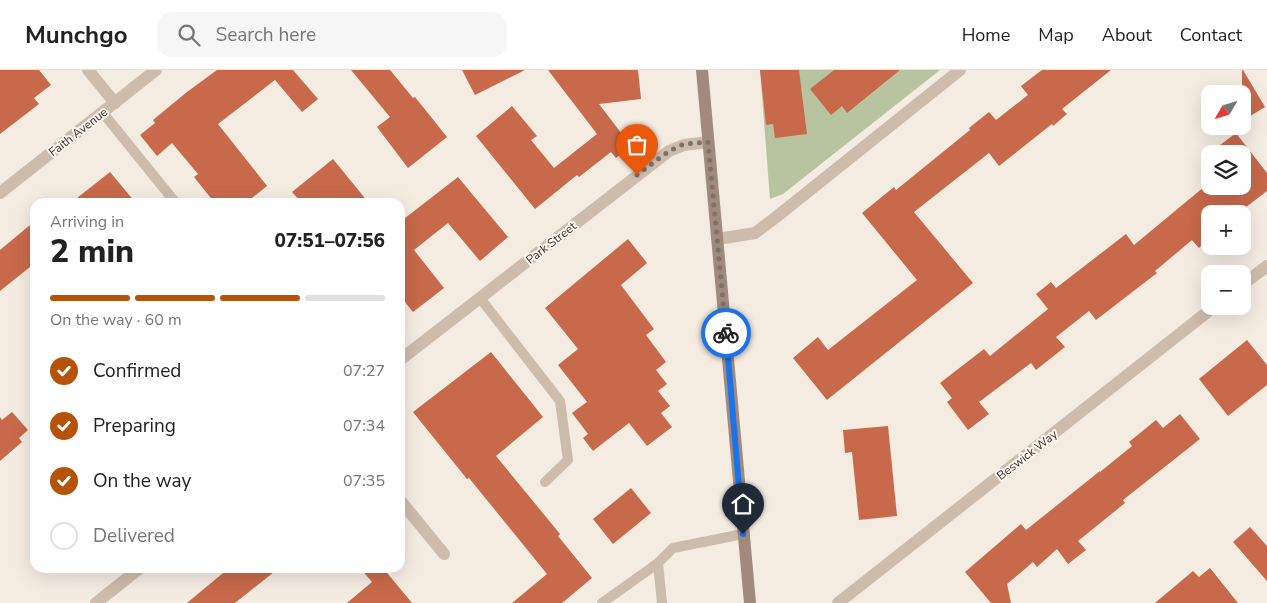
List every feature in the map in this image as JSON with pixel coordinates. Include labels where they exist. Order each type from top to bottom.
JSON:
[{"type":"main road","points":[[702,70],[750,603]]},
{"type":"street","points":[[88,70],[115,103]]},
{"type":"street","name":"Faith Avenue","points":[[0,193],[156,70]]},
{"type":"street","points":[[718,239],[754,233],[960,70]]},
{"type":"street","name":"Park Street","points":[[405,356],[669,151],[684,144],[708,142]]},
{"type":"street","points":[[1251,278],[1267,266]]},
{"type":"street","name":"Beswick Way","points":[[838,603],[1204,315]]},
{"type":"street","points":[[405,506],[444,554]]},
{"type":"street","points":[[96,603],[134,573]]},
{"type":"lane","points":[[103,113],[172,198]]},
{"type":"lane","points":[[480,298],[560,401],[568,460],[545,482]]},
{"type":"lane","points":[[602,603],[658,563],[672,548],[743,534]]},
{"type":"lane","points":[[658,563],[662,603]]},
{"type":"green space","points":[[760,70],[940,70],[783,194],[770,199]]},
{"type":"building","points":[[0,70],[39,70],[51,85],[34,98],[39,104],[0,134]]},
{"type":"building","points":[[217,70],[293,70],[318,99],[302,112],[275,80],[218,124],[267,186],[252,198],[211,198],[194,177],[198,174],[172,143],[157,156],[140,135],[155,123],[153,120]]},
{"type":"building","points":[[351,70],[390,70],[413,98],[415,97],[447,137],[408,168],[377,127],[390,117]]},
{"type":"building","points":[[462,70],[525,70],[475,95]]},
{"type":"building","points":[[548,70],[638,70],[641,99],[599,104],[631,146],[616,158],[611,152],[579,177],[577,175],[535,209],[476,136],[512,106],[537,136],[531,140],[554,168],[597,134]]},
{"type":"building","points":[[760,70],[799,70],[807,134],[775,138],[773,124],[766,125]]},
{"type":"building","points":[[834,70],[900,70],[847,113],[842,106],[831,115],[810,89]]},
{"type":"building","points":[[1042,70],[1111,70],[1062,109],[1067,114],[1053,126],[1052,124],[999,166],[989,153],[914,212],[973,283],[827,400],[793,358],[818,337],[828,350],[917,280],[862,213],[894,187],[896,190],[970,130],[969,128],[989,112],[996,120],[1028,95],[1021,86]]},
{"type":"building","points":[[1242,70],[1265,107],[1251,116],[1251,85],[1242,85]]},
{"type":"building","points":[[1233,135],[1238,135],[1245,145],[1220,145]]},
{"type":"building","points":[[1251,152],[1267,173],[1267,191],[1249,205],[1201,205],[1201,246],[1199,248],[1192,240],[1155,271],[1157,273],[1096,320],[1089,311],[1056,337],[1065,347],[1036,370],[1031,363],[979,402],[989,414],[968,430],[947,402],[952,398],[940,383],[984,349],[990,356],[1048,309],[1036,294],[1051,282],[1056,288],[1126,234],[1134,245],[1201,189],[1201,195],[1251,195]]},
{"type":"building","points":[[333,159],[365,198],[297,198],[292,192]]},
{"type":"building","points":[[110,172],[132,198],[77,198]]},
{"type":"building","points":[[458,177],[508,237],[480,261],[448,223],[414,250],[444,288],[413,312],[405,302],[405,218]]},
{"type":"building","points":[[30,225],[30,267],[0,291],[0,250]]},
{"type":"building","points":[[628,239],[647,263],[621,285],[654,329],[646,335],[666,362],[656,370],[667,384],[658,391],[670,406],[661,413],[672,427],[647,446],[629,423],[593,451],[583,438],[588,434],[572,413],[587,402],[558,365],[578,349],[545,308]]},
{"type":"building","points":[[1247,340],[1267,365],[1267,385],[1228,416],[1199,379]]},
{"type":"building","points":[[491,352],[543,417],[496,456],[560,534],[558,536],[592,578],[562,603],[512,603],[547,574],[413,412]]},
{"type":"building","points":[[12,412],[28,430],[19,438],[22,442],[0,461],[0,417],[2,420]]},
{"type":"building","points":[[1180,414],[1200,439],[1123,500],[1125,503],[1078,541],[1086,550],[1068,564],[1057,549],[1037,567],[1033,562],[1007,584],[1011,603],[991,603],[965,572],[1021,524],[1026,530],[1100,472],[1132,446],[1129,442],[1156,420],[1163,428]]},
{"type":"building","points":[[888,426],[897,516],[859,520],[852,452],[845,453],[843,430]]},
{"type":"building","points":[[631,488],[651,513],[613,544],[593,519]]},
{"type":"building","points":[[1250,527],[1267,546],[1267,581],[1233,542]]},
{"type":"building","points":[[1210,568],[1238,603],[1155,603],[1193,571],[1199,577]]},
{"type":"building","points":[[223,573],[273,573],[235,603],[187,603]]},
{"type":"building","points":[[364,573],[387,573],[412,603],[347,603],[372,582]]},
{"type":"way so far","points":[[637,175],[669,151],[684,144],[708,142],[726,333]]},
{"type":"route","points":[[726,333],[743,534]]}]
